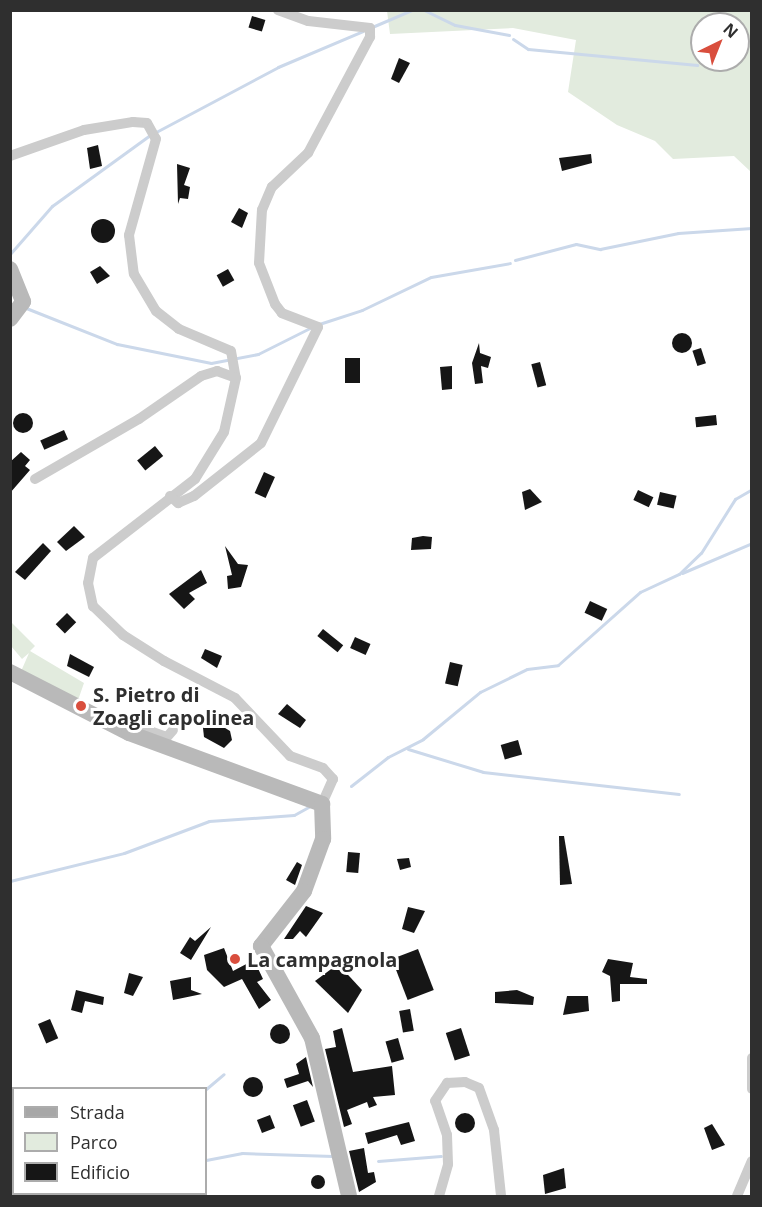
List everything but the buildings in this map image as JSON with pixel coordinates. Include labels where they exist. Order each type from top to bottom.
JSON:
[{"type":"street","points":[[170,496],[178,503],[194,496],[261,443],[318,327],[282,313],[275,304],[259,263],[262,210],[272,187],[308,153],[370,37],[370,28],[308,21],[278,10]]},
{"type":"street","points":[[10,156],[84,130],[147,123],[156,139],[129,235],[134,274],[156,311],[178,329],[231,351],[236,378],[224,432],[195,479],[170,496],[93,558],[88,583],[93,606],[123,635],[164,662],[236,698],[290,756],[322,768],[333,779],[322,804],[323,839],[304,891],[261,946],[312,1038],[349,1197]]},
{"type":"street","points":[[10,269],[23,302],[10,319]]},
{"type":"street","points":[[35,479],[139,419],[201,376],[216,371],[236,378]]},
{"type":"street","points":[[10,672],[115,726],[322,804]]},
{"type":"street","points":[[115,726],[127,723],[167,737],[173,730]]},
{"type":"street","points":[[752,1058],[752,1089]]},
{"type":"street","points":[[439,1197],[448,1164],[447,1135],[435,1101],[447,1083],[465,1082],[479,1088],[494,1130],[501,1197]]},
{"type":"street","points":[[737,1197],[752,1161]]},
{"type":"green space","points":[[387,11],[751,11],[751,172],[734,156],[673,159],[655,141],[617,125],[568,92],[576,40],[513,28],[390,34]]},
{"type":"green space","points":[[11,622],[35,646],[30,651],[84,683],[76,706],[19,676],[29,653],[22,659],[11,646]]},
{"type":"waterway","points":[[372,27],[412,10]]},
{"type":"waterway","points":[[424,10],[455,25],[509,35]]},
{"type":"waterway","points":[[156,132],[278,67],[363,31]]},
{"type":"waterway","points":[[513,39],[528,49],[690,64]]},
{"type":"waterway","points":[[10,254],[52,206],[150,135]]},
{"type":"waterway","points":[[515,260],[576,244],[600,249],[678,233],[752,228]]},
{"type":"waterway","points":[[319,324],[362,310],[431,277],[510,263]]},
{"type":"waterway","points":[[26,308],[117,344],[211,363],[258,354],[310,328]]},
{"type":"waterway","points":[[351,786],[388,757],[423,739],[480,692],[527,669],[558,665],[640,592],[679,574],[701,553],[735,499],[752,489]]},
{"type":"waterway","points":[[682,573],[752,543]]},
{"type":"waterway","points":[[408,749],[483,772],[679,794]]},
{"type":"waterway","points":[[10,881],[124,853],[209,821],[294,815],[310,806]]},
{"type":"waterway","points":[[207,1088],[224,1074]]},
{"type":"waterway","points":[[207,1160],[242,1153],[333,1156]]},
{"type":"waterway","points":[[378,1161],[441,1156]]},
{"type":"place","name":"S. Pietro di Zoagli capolinea","points":[[81,706]]},
{"type":"place","name":"La campagnola","points":[[235,959]]}]
